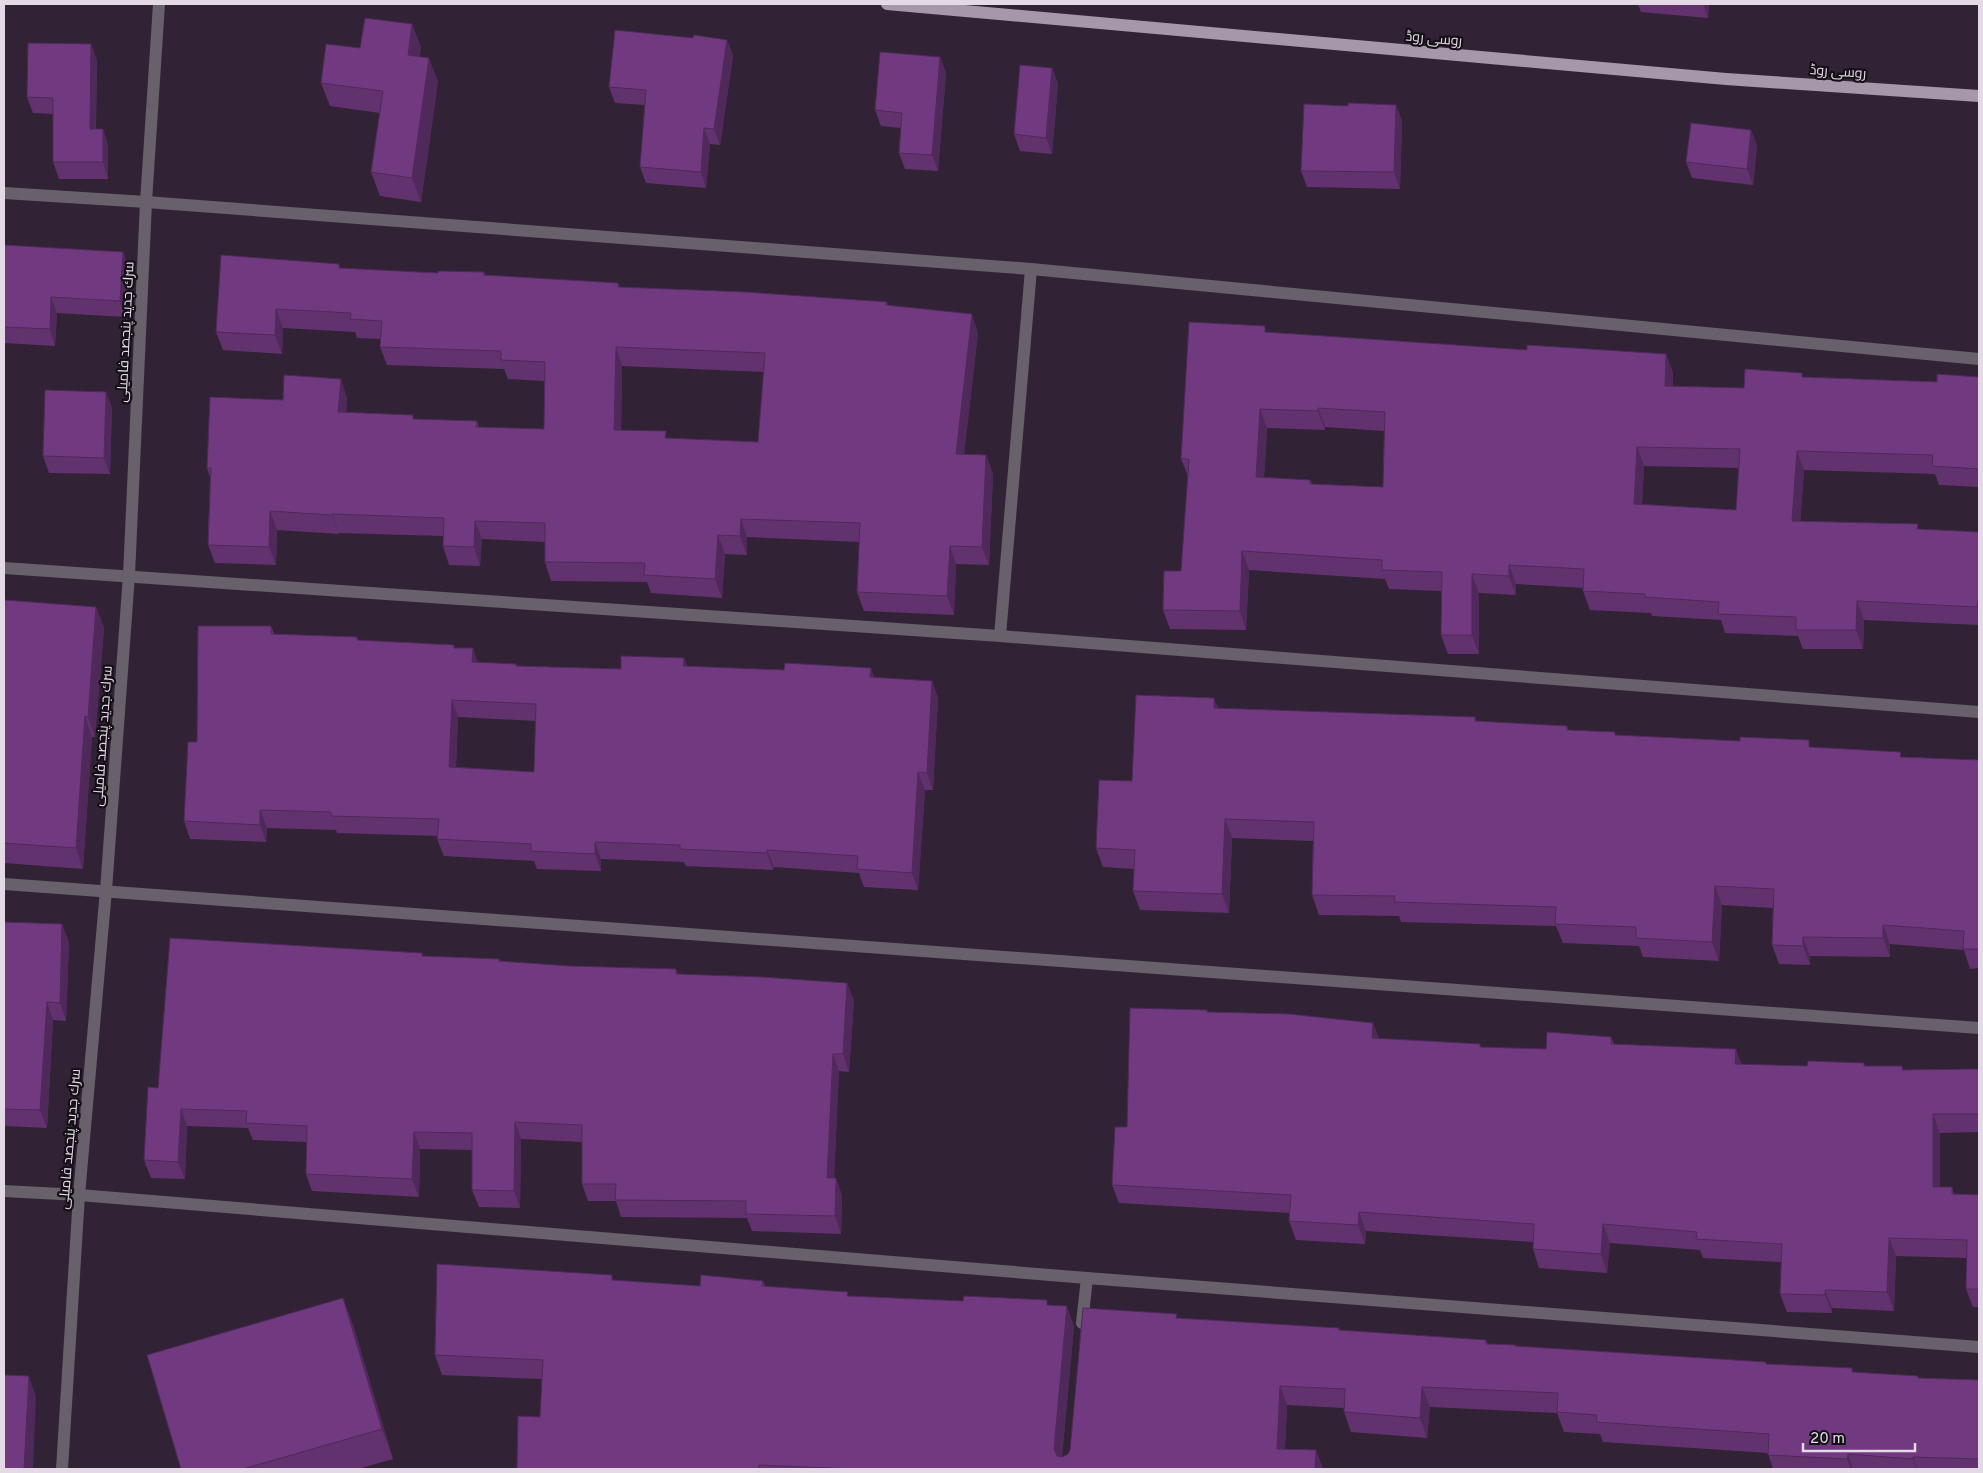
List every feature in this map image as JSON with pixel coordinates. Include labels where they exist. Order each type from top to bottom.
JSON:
[{"type":"main road","name":"روسی روڈ","points":[[887,4],[1726,79],[1979,96]]},
{"type":"street","name":"سرك جدید پنجصد فامیلی","points":[[62,1469],[78,1195],[106,890],[128,575],[146,202],[159,4]]},
{"type":"street","points":[[4,193],[146,202],[1031,269],[1979,359]]},
{"type":"street","points":[[1000,636],[1031,269]]},
{"type":"street","points":[[4,568],[1000,636],[1979,712]]},
{"type":"street","points":[[4,884],[1979,1028]]},
{"type":"street","points":[[4,1191],[78,1195],[1087,1278],[1979,1347]]},
{"type":"street","points":[[1081,1336],[1087,1278]]},
{"type":"building","points":[[365,18],[412,24],[408,55],[429,58],[412,178],[371,172],[383,91],[321,83],[326,44],[360,48]]},
{"type":"building","points":[[615,30],[693,38],[694,35],[727,40],[714,129],[704,128],[701,172],[640,167],[646,90],[609,87]]},
{"type":"building","points":[[28,43],[91,44],[90,129],[103,129],[103,162],[53,162],[53,98],[27,97]]},
{"type":"building","points":[[880,52],[940,57],[932,155],[899,153],[902,113],[875,110]]},
{"type":"building","points":[[1020,65],[1052,68],[1046,138],[1014,134]]},
{"type":"building","points":[[1348,103],[1396,105],[1394,172],[1301,171],[1304,104],[1348,106]]},
{"type":"building","points":[[1691,123],[1751,130],[1747,169],[1686,162]]},
{"type":"building","points":[[4,245],[123,252],[120,301],[51,297],[50,329],[4,327]]},
{"type":"building","points":[[221,255],[339,264],[339,268],[438,273],[438,271],[484,272],[484,275],[618,283],[618,287],[746,292],[887,302],[886,305],[972,314],[956,454],[986,455],[982,547],[950,546],[947,596],[857,592],[860,523],[741,519],[740,536],[718,535],[715,579],[644,575],[645,563],[545,562],[545,523],[475,521],[474,547],[443,546],[444,518],[332,515],[270,511],[269,547],[208,545],[211,468],[207,468],[210,397],[283,400],[284,375],[341,379],[338,412],[413,415],[413,419],[477,421],[476,427],[544,429],[545,362],[501,360],[501,351],[380,347],[382,321],[350,319],[351,313],[276,309],[275,335],[216,332]],"holes":[[[616,347],[765,353],[758,442],[665,438],[666,431],[614,430]]]},
{"type":"building","points":[[1189,322],[1265,326],[1265,332],[1527,350],[1527,345],[1666,354],[1665,386],[1744,388],[1745,369],[1802,373],[1802,377],[1937,382],[1937,374],[1979,377],[1979,469],[1932,466],[1933,455],[1797,451],[1792,521],[1918,524],[1917,529],[1979,532],[1979,600],[1977,607],[1857,601],[1856,630],[1796,630],[1796,617],[1718,614],[1719,602],[1645,597],[1645,594],[1583,591],[1584,569],[1509,565],[1509,576],[1472,574],[1472,635],[1441,635],[1442,572],[1382,570],[1382,560],[1242,551],[1240,611],[1163,610],[1164,571],[1181,571],[1189,459],[1181,459]],"holes":[[[1318,408],[1385,412],[1383,487],[1310,484],[1310,480],[1256,477],[1260,409],[1318,411]],[[1637,447],[1740,449],[1736,510],[1634,504]]]},
{"type":"building","points":[[45,390],[106,392],[104,458],[43,456]]},
{"type":"building","points":[[5,600],[96,607],[88,717],[85,716],[76,848],[4,843]]},
{"type":"building","points":[[198,626],[271,626],[271,634],[357,637],[357,640],[454,645],[454,648],[473,648],[472,662],[516,664],[516,666],[621,669],[621,656],[684,658],[683,666],[784,670],[785,663],[871,668],[870,677],[932,681],[927,773],[918,772],[912,873],[857,869],[858,856],[767,850],[767,853],[680,849],[680,845],[595,842],[595,854],[531,851],[531,844],[437,839],[439,819],[331,816],[331,812],[260,810],[260,825],[184,821],[188,742],[197,742]],"holes":[[[452,700],[536,704],[534,772],[449,767]]]},
{"type":"building","points":[[1136,695],[1214,698],[1214,708],[1475,717],[1475,721],[1567,726],[1567,730],[1615,732],[1615,735],[1740,741],[1740,737],[1809,740],[1809,747],[1901,752],[1900,757],[1979,760],[1979,949],[1963,949],[1964,931],[1883,925],[1883,938],[1803,937],[1803,946],[1772,945],[1774,889],[1715,886],[1712,942],[1636,938],[1636,927],[1555,924],[1556,907],[1394,902],[1395,896],[1312,895],[1314,822],[1225,819],[1222,894],[1133,891],[1135,850],[1096,848],[1099,780],[1132,781]]},
{"type":"building","points":[[4,922],[62,924],[60,1003],[47,1002],[40,1110],[4,1109]]},
{"type":"building","points":[[170,938],[422,953],[422,956],[499,959],[499,961],[569,966],[676,969],[676,974],[762,977],[847,983],[843,1054],[833,1054],[827,1178],[836,1178],[835,1216],[746,1214],[746,1201],[615,1200],[616,1184],[582,1184],[582,1125],[515,1122],[514,1191],[472,1190],[472,1133],[414,1132],[412,1179],[306,1174],[307,1126],[246,1123],[247,1111],[181,1109],[178,1162],[144,1160],[148,1087],[158,1088]]},
{"type":"building","points":[[1130,1008],[1289,1014],[1373,1023],[1372,1038],[1480,1044],[1480,1047],[1546,1049],[1547,1032],[1611,1037],[1611,1044],[1736,1049],[1735,1064],[1807,1066],[1808,1061],[1864,1063],[1864,1066],[1902,1066],[1902,1070],[1979,1069],[1979,1114],[1933,1114],[1933,1187],[1952,1187],[1952,1194],[1979,1195],[1979,1289],[1966,1289],[1967,1240],[1889,1238],[1887,1292],[1825,1290],[1825,1295],[1780,1294],[1782,1244],[1696,1239],[1697,1232],[1603,1224],[1601,1254],[1533,1249],[1534,1224],[1359,1212],[1358,1225],[1289,1221],[1291,1195],[1112,1185],[1115,1127],[1127,1127]]},
{"type":"building","points":[[437,1264],[612,1275],[612,1280],[700,1286],[701,1275],[763,1281],[762,1286],[848,1292],[847,1296],[963,1301],[964,1296],[1047,1300],[1047,1305],[1067,1306],[1054,1449],[1057,1456],[1062,1457],[1068,1454],[1070,1450],[1083,1308],[1177,1314],[1176,1318],[1339,1328],[1339,1330],[1486,1340],[1486,1344],[1766,1362],[1766,1364],[1852,1368],[1852,1372],[1918,1376],[1918,1378],[1979,1380],[1979,1459],[1913,1457],[1913,1459],[1848,1454],[1847,1459],[1768,1455],[1769,1434],[1596,1422],[1597,1415],[1557,1412],[1558,1393],[1422,1387],[1420,1418],[1344,1412],[1345,1389],[1280,1386],[1277,1449],[1316,1450],[1315,1469],[852,1469],[759,1465],[759,1469],[517,1469],[518,1416],[540,1417],[543,1360],[435,1355]]},
{"type":"building","points":[[343,1298],[382,1429],[243,1469],[181,1469],[147,1355]]},
{"type":"building","points":[[4,1375],[29,1376],[24,1469],[4,1469]]}]
